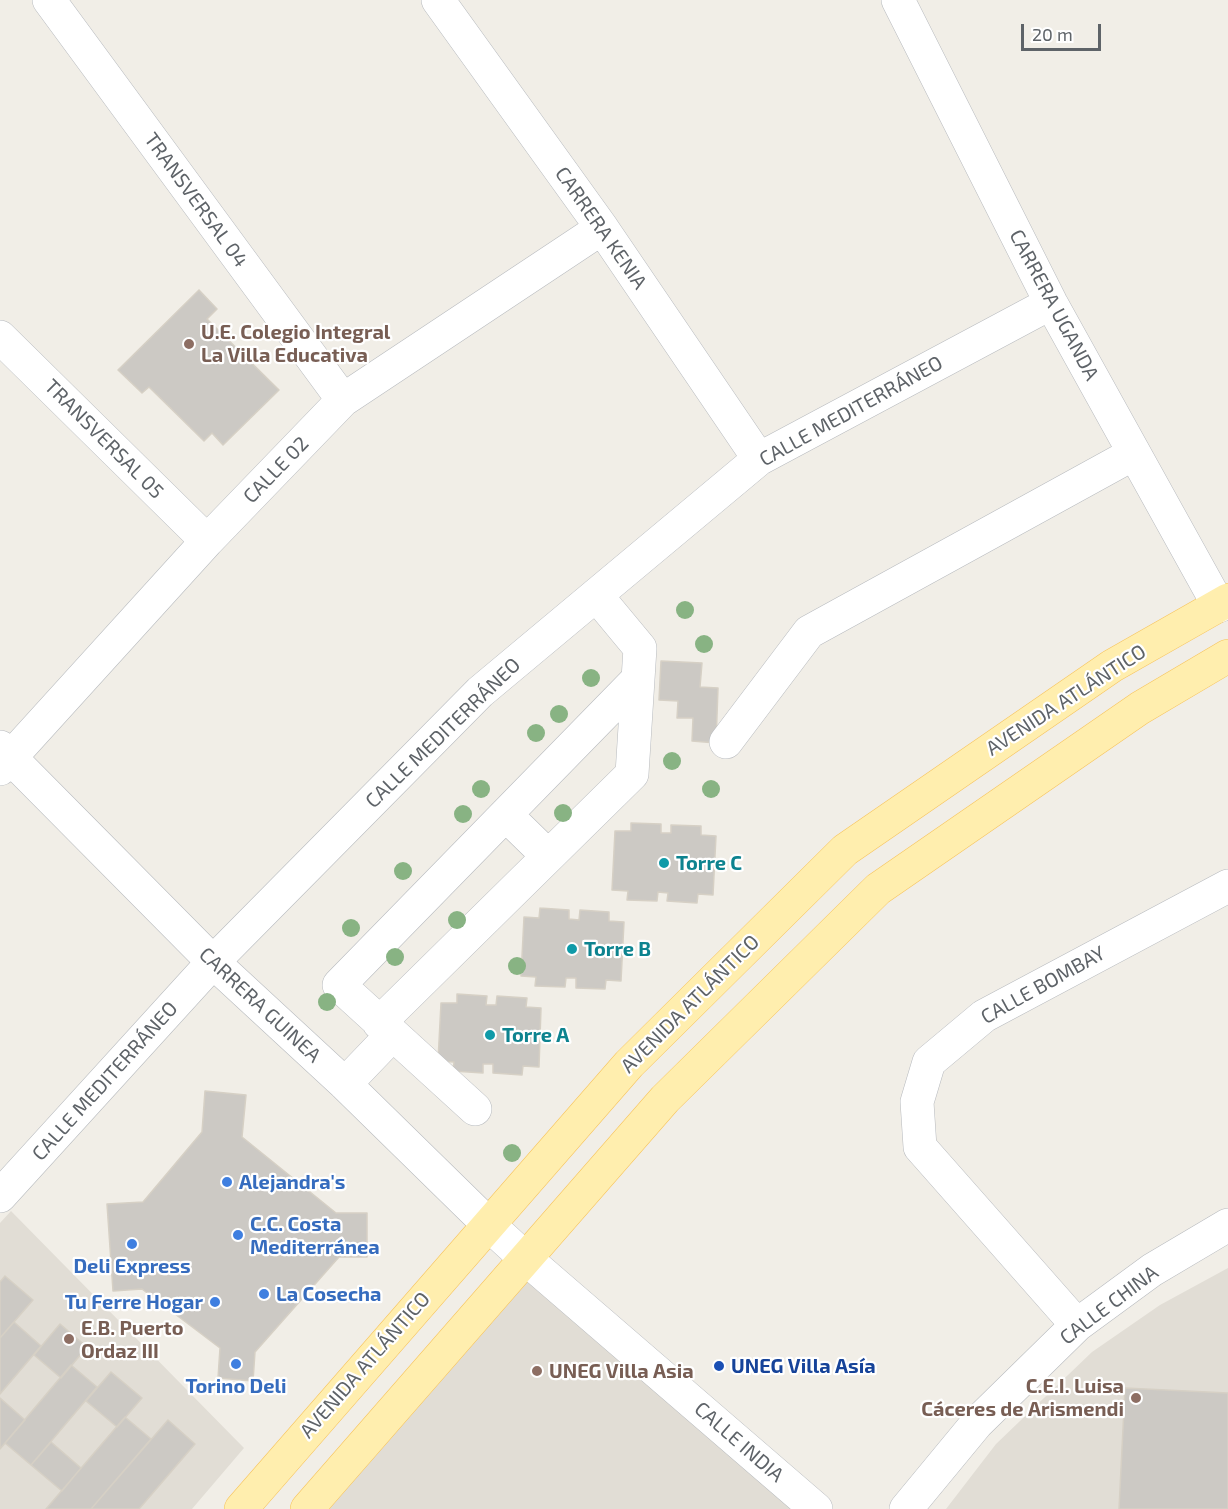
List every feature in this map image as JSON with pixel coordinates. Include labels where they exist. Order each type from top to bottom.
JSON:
[{"type":"main road","name":"AVENIDA ATLÁNTICO","points":[[241,1509],[629,1064],[845,850],[1112,666],[1223,603]]},
{"type":"main road","points":[[307,1509],[665,1099],[878,889],[1140,708],[1228,656]]},
{"type":"street","name":"TRANSVERSAL 04","points":[[49,0],[343,400]]},
{"type":"street","name":"CARRERA KENIA","points":[[438,0],[602,228],[759,459]]},
{"type":"street","name":"CARRERA UGANDA","points":[[898,0],[1051,303],[1133,454],[1223,603]]},
{"type":"street","name":"CALLE 02","points":[[4,758],[207,541],[343,400],[602,228]]},
{"type":"street","name":"CALLE MEDITERRÁNEO","points":[[0,1196],[213,962],[480,692],[759,459],[1051,303]]},
{"type":"street","name":"TRANSVERSAL 05","points":[[0,337],[207,541]]},
{"type":"street","points":[[726,742],[809,632],[1133,454]]},
{"type":"street","points":[[345,1084],[386,1029],[548,856],[632,774],[640,648],[596,595]]},
{"type":"street","points":[[475,1109],[339,985],[638,679]]},
{"type":"street","name":"CARRERA GUINEA","points":[[4,758],[213,962],[345,1084],[525,1258]]},
{"type":"street","points":[[506,815],[548,856]]},
{"type":"street","name":"CALLE BOMBAY","points":[[1077,1325],[920,1147],[917,1102],[929,1062],[984,1016],[1228,886]]},
{"type":"street","name":"CALLE CHINA","points":[[906,1509],[977,1423],[1077,1325],[1152,1270],[1228,1225]]},
{"type":"street","name":"CALLE INDIA","points":[[525,1258],[816,1509]]},
{"type":"shaded area","name":"E.B. Puerto Ordaz III","points":[[11,1211],[244,1448],[192,1509],[0,1509],[0,1223]]},
{"type":"shaded area","name":"UNEG Villa Asia","points":[[525,1258],[802,1509],[300,1509]]},
{"type":"shaded area","name":"C.E.I. Luisa Cáceres de Arismendi","points":[[1228,1268],[1228,1509],[946,1509],[996,1444],[1092,1352],[1160,1305]]},
{"type":"building","name":"U.E. Colegio Integral La Villa Educativa","points":[[199,290],[217,309],[207,319],[279,390],[223,445],[212,433],[204,441],[149,387],[142,393],[118,370]]},
{"type":"building","points":[[661,661],[702,663],[700,687],[718,688],[716,743],[692,741],[693,718],[677,718],[678,701],[659,700]]},
{"type":"building","name":"Torre C","points":[[631,823],[661,824],[661,833],[671,833],[671,825],[701,826],[701,835],[716,836],[713,895],[698,894],[697,903],[667,901],[668,893],[658,892],[657,901],[627,900],[628,891],[612,890],[615,831],[631,831]]},
{"type":"building","name":"Torre B","points":[[540,908],[569,910],[569,919],[579,920],[580,910],[609,912],[609,921],[624,922],[621,981],[606,980],[605,989],[576,988],[576,978],[566,978],[565,987],[535,986],[536,977],[521,976],[524,917],[539,918]]},
{"type":"building","name":"Torre A","points":[[457,994],[487,996],[486,1005],[496,1005],[497,996],[527,998],[526,1007],[541,1008],[539,1067],[523,1066],[522,1075],[493,1073],[493,1064],[483,1064],[483,1073],[453,1071],[454,1062],[438,1061],[441,1003],[457,1003]]},
{"type":"building","name":"C.C. Costa Mediterránea","points":[[205,1091],[246,1095],[242,1137],[336,1213],[367,1213],[367,1257],[339,1257],[255,1352],[253,1381],[218,1378],[220,1348],[142,1289],[113,1291],[107,1204],[143,1202],[202,1132]]},
{"type":"building","points":[[5,1276],[33,1300],[0,1338],[0,1282]]},
{"type":"building","points":[[14,1322],[41,1346],[0,1394],[0,1338]]},
{"type":"building","points":[[60,1324],[87,1347],[61,1378],[34,1355]]},
{"type":"building","points":[[71,1365],[97,1387],[31,1465],[5,1443]]},
{"type":"building","points":[[111,1372],[142,1398],[117,1427],[86,1401]]},
{"type":"building","points":[[1125,1388],[1228,1393],[1228,1509],[1119,1509]]},
{"type":"building","points":[[0,1398],[25,1420],[0,1449]]},
{"type":"building","points":[[125,1417],[151,1439],[91,1509],[46,1509]]},
{"type":"building","points":[[168,1420],[195,1444],[139,1509],[91,1509]]},
{"type":"building","points":[[51,1442],[81,1468],[62,1491],[31,1465]]},
{"type":"place","name":"U.E. Colegio Integral La Villa Educativa","points":[[189,344]]},
{"type":"place","name":"Torre C","points":[[664,863]]},
{"type":"place","name":"Torre B","points":[[572,949]]},
{"type":"place","name":"Torre A","points":[[490,1035]]},
{"type":"place","name":"Alejandra's","points":[[227,1182]]},
{"type":"place","name":"C.C. Costa Mediterránea","points":[[238,1235]]},
{"type":"place","name":"Deli Express","points":[[132,1244]]},
{"type":"place","name":"La Cosecha","points":[[264,1294]]},
{"type":"place","name":"Tu Ferre Hogar","points":[[215,1302]]},
{"type":"place","name":"E.B. Puerto Ordaz III","points":[[69,1339]]},
{"type":"place","name":"Torino Deli","points":[[236,1364]]},
{"type":"place","name":"UNEG Villa Asía","points":[[719,1366]]},
{"type":"place","name":"UNEG Villa Asia","points":[[537,1371]]},
{"type":"place","name":"C.E.I. Luisa Cáceres de Arismendi","points":[[1136,1398]]}]
